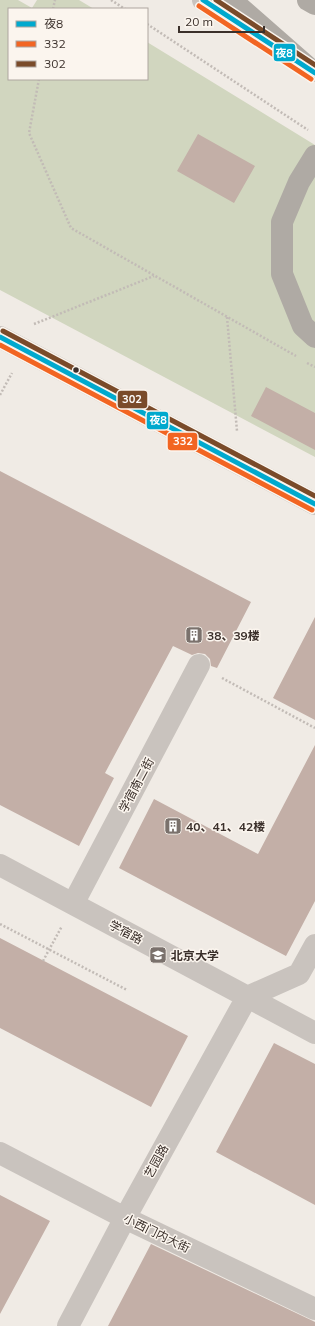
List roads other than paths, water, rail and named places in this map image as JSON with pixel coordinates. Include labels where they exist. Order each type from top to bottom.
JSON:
[{"type":"highway","points":[[231,0],[313,72]]},
{"type":"highway","points":[[308,0],[315,4]]},
{"type":"highway","points":[[315,156],[299,182],[282,222],[282,274],[303,326],[315,337]]},
{"type":"street","points":[[203,0],[313,72]]},
{"type":"street","points":[[0,337],[315,504]]},
{"type":"street","name":"学宿南二街","points":[[73,904],[199,665]]},
{"type":"street","name":"学宿路","points":[[0,865],[315,1033]]},
{"type":"street","points":[[247,997],[299,974],[315,946]]},
{"type":"street","name":"艺园路","points":[[68,1326],[125,1218],[247,997]]},
{"type":"street","name":"小西门内大街","points":[[0,1153],[125,1218],[315,1309]]},
{"type":"place","name":"38、39楼","points":[[194,635]]},
{"type":"place","name":"40、41、42楼","points":[[173,826]]},
{"type":"place","name":"北京大学","points":[[158,955]]}]
